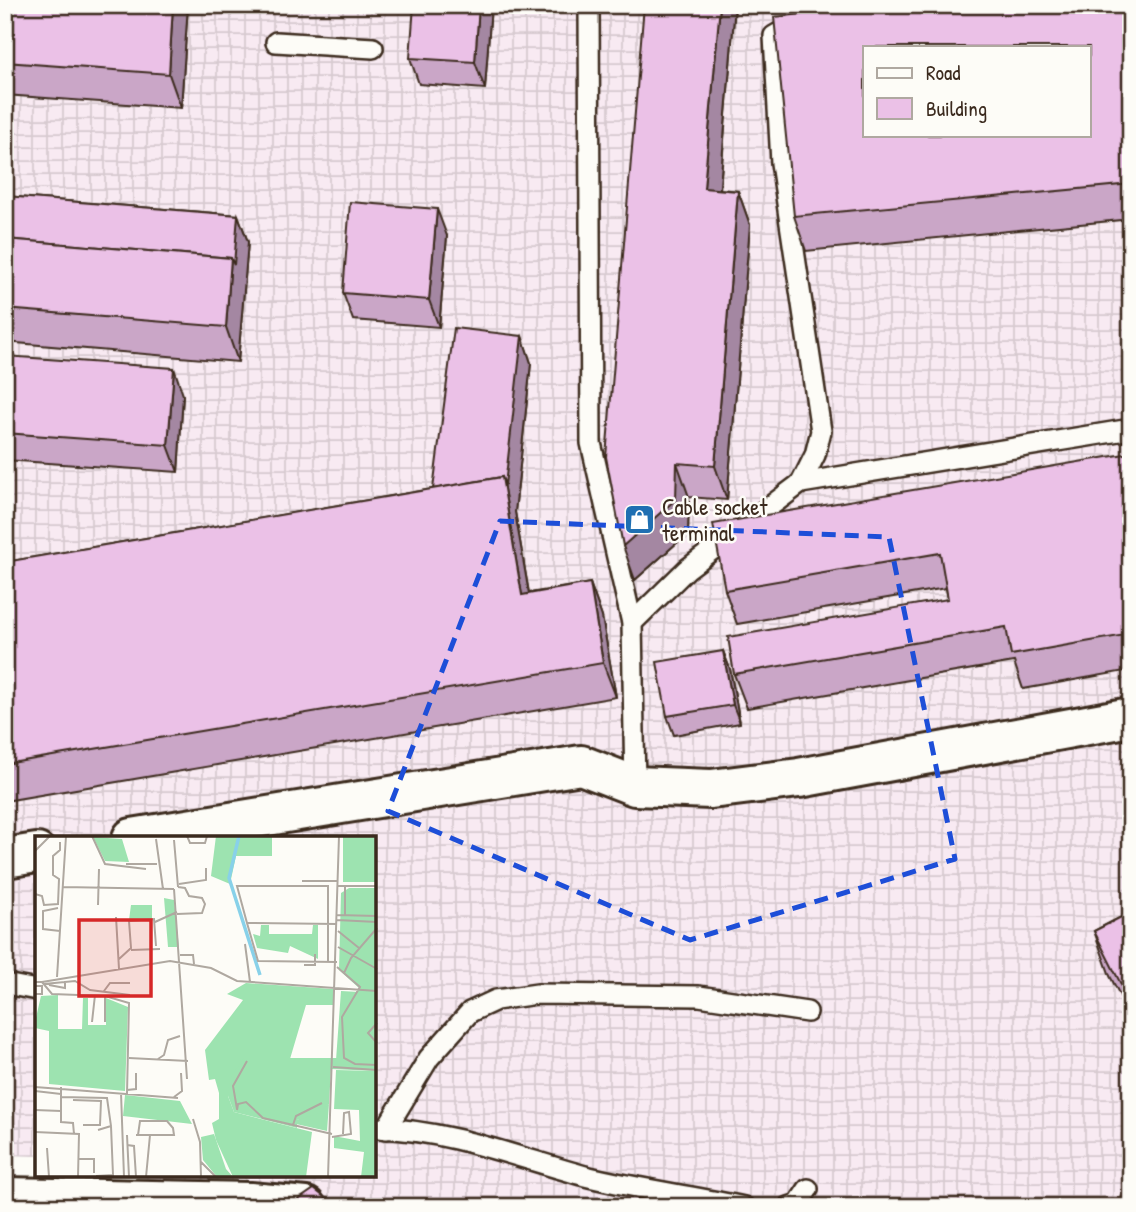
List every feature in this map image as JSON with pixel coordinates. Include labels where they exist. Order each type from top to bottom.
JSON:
[{"type":"street","points":[[144,836],[581,765],[635,786],[711,789],[799,778],[1131,717]]},
{"type":"street","points":[[5,858],[35,853]]},
{"type":"street","points":[[5,1197],[306,1207]]},
{"type":"lane","points":[[589,5],[592,443],[632,623],[635,786]]},
{"type":"lane","points":[[632,623],[687,569],[801,483],[815,455],[821,431],[781,163],[774,36],[791,26],[818,23]]},
{"type":"lane","points":[[276,42],[373,48]]},
{"type":"lane","points":[[801,483],[1131,429]]},
{"type":"lane","points":[[5,984],[35,988]]},
{"type":"lane","points":[[744,1207],[587,1176],[466,1140],[380,1128],[429,1058],[470,1012],[496,1000],[537,993],[699,996],[807,1012]]},
{"type":"lane","points":[[789,1207],[798,1204],[808,1189]]},
{"type":"highlighted area","points":[[500,521],[889,537],[955,859],[690,940],[388,811]]},
{"type":"shaded area","points":[[5,5],[1131,5],[1131,1207],[143,1207],[143,1177],[376,1177],[376,836],[35,836],[35,1156],[5,1155]]},
{"type":"building","points":[[5,5],[173,5],[169,74],[5,62]]},
{"type":"building","points":[[414,5],[479,5],[475,62],[410,58]]},
{"type":"building","points":[[644,5],[720,5],[704,188],[738,191],[715,466],[677,463],[676,499],[623,546],[606,457]]},
{"type":"building","points":[[891,5],[1131,5],[1131,184],[794,216],[774,17]]},
{"type":"building","points":[[5,196],[238,215],[234,265],[231,258],[5,239]]},
{"type":"building","points":[[350,202],[437,209],[429,300],[343,293]]},
{"type":"building","points":[[5,239],[231,258],[226,327],[5,309]]},
{"type":"building","points":[[454,328],[522,336],[505,485],[502,477],[433,489]]},
{"type":"building","points":[[5,356],[174,368],[168,445],[5,433]]},
{"type":"building","points":[[1131,453],[1131,634],[1011,655],[1006,627],[734,674],[728,637],[948,599],[940,553],[725,590],[713,524]]},
{"type":"building","points":[[502,477],[522,595],[590,583],[603,663],[5,764],[5,562]]},
{"type":"building","points":[[723,651],[733,705],[667,716],[657,662]]},
{"type":"building","points":[[1131,912],[1131,1004],[1094,931]]},
{"type":"building","points":[[314,1189],[337,1207],[288,1207]]},
{"type":"place","name":"Cable socket terminal","points":[[639,519]]}]
